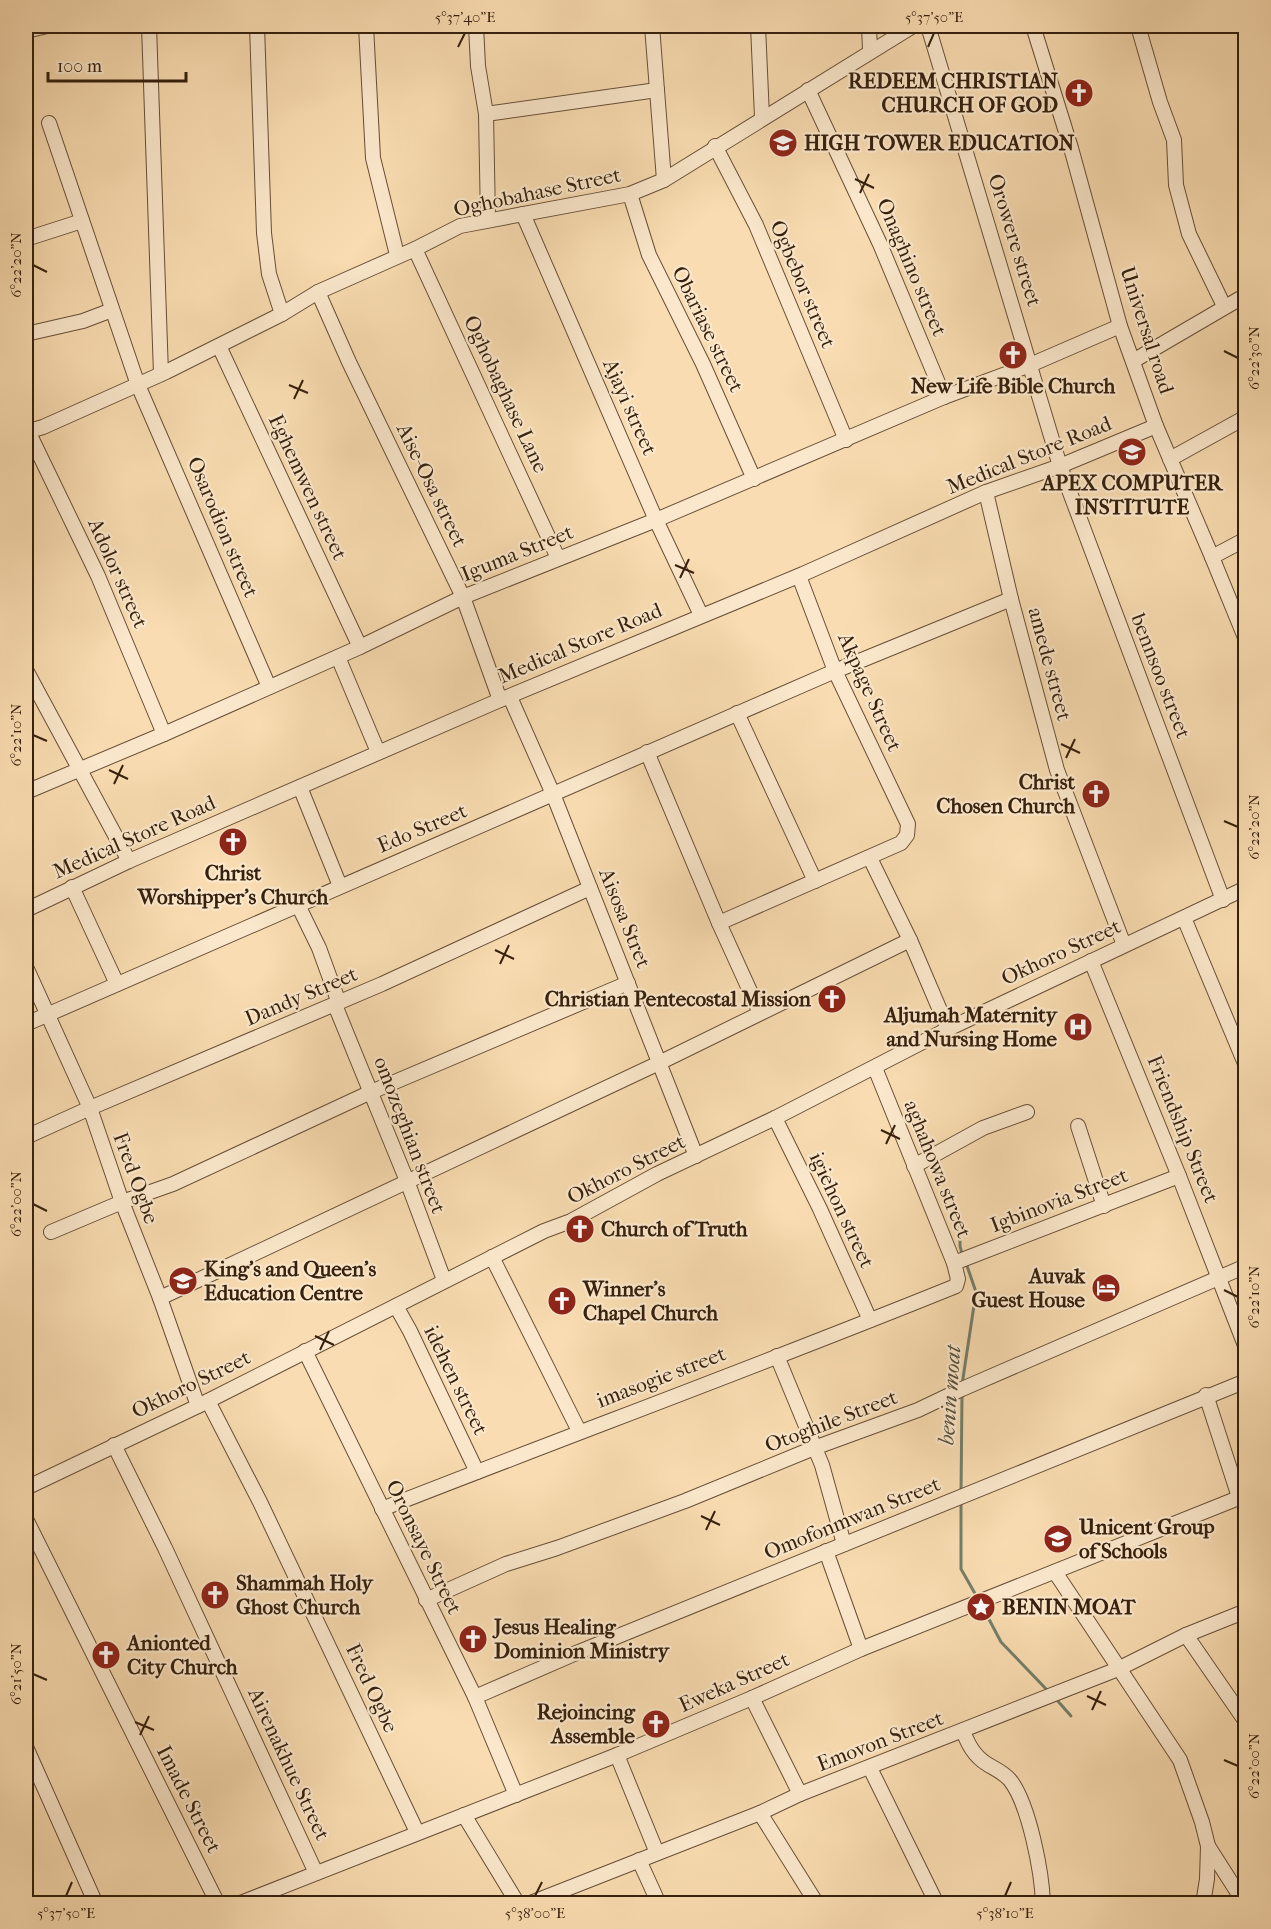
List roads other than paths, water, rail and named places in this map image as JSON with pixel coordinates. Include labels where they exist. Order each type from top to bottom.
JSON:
[{"type":"street","points":[[26,31],[47,26]]},
{"type":"street","points":[[149,26],[161,374]]},
{"type":"street","points":[[257,26],[264,233],[269,274],[282,314]]},
{"type":"street","points":[[366,26],[373,158],[397,255]]},
{"type":"street","points":[[476,26],[478,66],[486,114],[488,220]]},
{"type":"street","points":[[652,26],[664,180]]},
{"type":"street","points":[[758,26],[762,117]]},
{"type":"street","points":[[869,26],[870,51]]},
{"type":"street","name":"Oghobahase Street","points":[[27,432],[138,385],[282,314],[318,292],[397,255],[415,249],[460,226],[630,195],[664,180],[715,146],[913,26]]},
{"type":"street","name":"Orowere street","points":[[928,26],[1060,466]]},
{"type":"street","name":"Universal road","points":[[1033,26],[1071,147],[1120,326],[1156,426],[1245,640]]},
{"type":"street","points":[[1138,26],[1160,102],[1174,140],[1176,185],[1189,234],[1224,306]]},
{"type":"street","points":[[486,114],[657,90]]},
{"type":"street","name":"Onaghino street","points":[[808,90],[880,244],[944,397]]},
{"type":"street","name":"Osarodion street","points":[[49,123],[138,385],[269,687]]},
{"type":"street","name":"Ogbebor street","points":[[715,146],[756,225],[846,440]]},
{"type":"street","name":"Obariase street","points":[[630,195],[649,255],[703,364],[753,479]]},
{"type":"street","name":"Ajayi street","points":[[523,214],[656,520],[701,615]]},
{"type":"street","points":[[26,239],[82,221]]},
{"type":"street","name":"Oghobaghase Lane","points":[[415,249],[558,558]]},
{"type":"street","name":"Aise-Osa street","points":[[318,292],[349,362],[463,597],[505,698]]},
{"type":"street","points":[[1133,361],[1245,295]]},
{"type":"street","points":[[26,334],[83,321],[112,310]]},
{"type":"street","name":"Iguma Street","points":[[26,792],[338,657],[463,597],[656,520],[944,397],[1030,365],[1120,326]]},
{"type":"street","name":"Eghemwen street","points":[[219,346],[360,647]]},
{"type":"street","points":[[1170,459],[1245,417]]},
{"type":"street","name":"Medical Store Road","points":[[26,910],[129,861],[378,752],[701,615],[799,576],[986,492],[1060,466],[1156,426]]},
{"type":"street","name":"Adolor street","points":[[27,432],[98,576],[164,734]]},
{"type":"street","name":"bennsoo street","points":[[1060,466],[1223,900]]},
{"type":"street","name":"amede street","points":[[986,492],[1011,599],[1057,770],[1124,945]]},
{"type":"street","points":[[1212,557],[1245,539]]},
{"type":"street","name":"Akpage Street","points":[[799,576],[835,671],[908,824],[907,835],[901,843],[870,858]]},
{"type":"street","name":"Edo Street","points":[[26,1024],[737,713],[1011,599]]},
{"type":"street","points":[[338,657],[378,752]]},
{"type":"street","points":[[26,670],[78,771],[129,861]]},
{"type":"street","name":"Aisosa Stret","points":[[505,698],[553,794],[696,1156]]},
{"type":"street","points":[[737,713],[815,880]]},
{"type":"street","points":[[647,752],[718,923],[760,1013]]},
{"type":"street","points":[[300,787],[340,886]]},
{"type":"street","points":[[718,923],[870,858],[910,940],[948,1029]]},
{"type":"street","points":[[72,887],[117,984]]},
{"type":"street","name":"Dandy Street","points":[[26,1137],[337,1004],[590,888]]},
{"type":"street","name":"Okhoro Street","points":[[26,1488],[203,1404],[544,1231],[571,1221],[948,1029],[1245,888]]},
{"type":"street","name":"omozeghian street","points":[[298,905],[319,948],[337,1004],[444,1280]]},
{"type":"street","points":[[1184,918],[1245,1066]]},
{"type":"street","points":[[160,1298],[659,1063],[910,940]]},
{"type":"street","name":"Friendship Street","points":[[1091,961],[1220,1278],[1245,1348]]},
{"type":"street","name":"Fred Ogbe","points":[[26,967],[90,1108],[122,1202],[203,1404],[260,1502],[417,1832]]},
{"type":"street","points":[[51,1232],[122,1202],[173,1184],[371,1092],[628,983]]},
{"type":"street","name":"aghahowa street","points":[[875,1068],[954,1263],[956,1286]]},
{"type":"street","points":[[914,1167],[983,1128],[1027,1112]]},
{"type":"street","name":"igiehon street","points":[[775,1118],[820,1209],[870,1320]]},
{"type":"street","points":[[1078,1126],[1104,1206]]},
{"type":"street","name":"Igbinovia Street","points":[[954,1263],[1179,1176]]},
{"type":"street","points":[[492,1257],[579,1431]]},
{"type":"street","name":"Otoghile Street","points":[[426,1600],[506,1564],[557,1548],[685,1501],[814,1448],[918,1410],[1245,1266]]},
{"type":"street","name":"imasogie street","points":[[382,1509],[956,1286]]},
{"type":"street","name":"idehen street","points":[[396,1306],[477,1472]]},
{"type":"street","name":"Oronsaye Street","points":[[305,1351],[475,1697],[516,1795]]},
{"type":"street","points":[[777,1356],[822,1465],[844,1544]]},
{"type":"street","name":"Omofonmwan Street","points":[[475,1697],[574,1654],[1245,1381]]},
{"type":"street","points":[[1206,1395],[1242,1496]]},
{"type":"street","name":"Airenakhue Street","points":[[114,1445],[165,1548],[316,1873]]},
{"type":"street","name":"Eweka Street","points":[[238,1904],[617,1755],[861,1649],[1242,1496]]},
{"type":"street","name":"Imade Street","points":[[26,1519],[218,1904]]},
{"type":"street","points":[[826,1551],[861,1649]]},
{"type":"street","points":[[1055,1572],[1180,1760],[1208,1846],[1207,1879],[1203,1904]]},
{"type":"street","name":"Emovon Street","points":[[528,1904],[1118,1669],[1186,1635],[1245,1611]]},
{"type":"street","points":[[1186,1635],[1245,1722]]},
{"type":"street","points":[[752,1698],[800,1794]]},
{"type":"street","points":[[963,1731],[972,1750],[979,1758],[1010,1780],[1022,1802],[1042,1879],[1043,1904]]},
{"type":"street","points":[[27,1755],[96,1904]]},
{"type":"street","points":[[617,1755],[657,1853]]},
{"type":"street","points":[[870,1768],[937,1904]]},
{"type":"street","points":[[760,1813],[817,1904]]},
{"type":"street","points":[[464,1815],[518,1904]]},
{"type":"street","points":[[1208,1846],[1245,1904]]},
{"type":"street","points":[[639,1860],[659,1904]]},
{"type":"waterway","name":"benin moat","points":[[960,1226],[962,1254]]},
{"type":"waterway","name":"benin moat","points":[[962,1385],[976,1292],[966,1263]]},
{"type":"waterway","name":"benin moat","points":[[961,1493],[962,1395]]},
{"type":"waterway","name":"benin moat","points":[[961,1500],[961,1569],[977,1597]]},
{"type":"waterway","points":[[982,1606],[1001,1642],[1049,1692]]},
{"type":"waterway","points":[[1056,1699],[1071,1716]]},
{"type":"place","name":"REDEEM CHRISTIAN CHURCH OF GOD","points":[[1079,93]]},
{"type":"place","name":"HIGH TOWER EDUCATION","points":[[783,143]]},
{"type":"place","name":"New Life Bible Church","points":[[1013,355]]},
{"type":"place","name":"APEX COMPUTER INSTITUTE","points":[[1132,452]]},
{"type":"place","name":"Christ Chosen Church","points":[[1096,794]]},
{"type":"place","name":"Christ Worshipper's Church","points":[[233,842]]},
{"type":"place","name":"Christian Pentecostal Mission","points":[[832,999]]},
{"type":"place","name":"Aljumah Maternity and Nursing Home","points":[[1078,1027]]},
{"type":"place","name":"Church of Truth","points":[[580,1229]]},
{"type":"place","name":"King's and Queen's Education Centre","points":[[183,1281]]},
{"type":"place","name":"Auvak Guest House","points":[[1106,1288]]},
{"type":"place","name":"Winner's Chapel Church","points":[[562,1301]]},
{"type":"place","name":"Unicent Group of Schools","points":[[1058,1539]]},
{"type":"place","name":"Shammah Holy Ghost Church","points":[[215,1595]]},
{"type":"place","name":"BENIN MOAT","points":[[981,1607]]},
{"type":"place","name":"Jesus Healing Dominion Ministry","points":[[473,1639]]},
{"type":"place","name":"Anionted City Church","points":[[106,1655]]},
{"type":"place","name":"Rejoincing Assemble","points":[[656,1724]]}]
